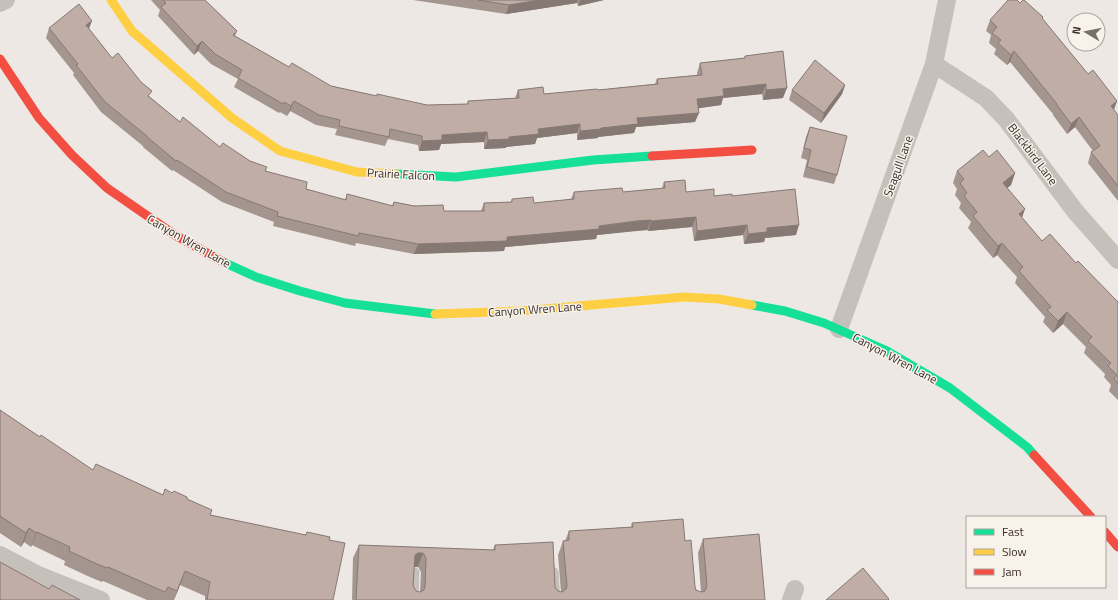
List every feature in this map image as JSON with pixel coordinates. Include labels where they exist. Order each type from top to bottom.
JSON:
[{"type":"street","points":[[0,3],[6,0]]},
{"type":"street","name":"Prairie Falcon","points":[[111,0],[132,31],[232,118],[280,151],[358,172],[456,176],[593,160],[752,150]]},
{"type":"street","name":"Seagull Lane","points":[[839,329],[934,64],[947,0]]},
{"type":"street","name":"Canyon Wren Lane","points":[[0,59],[39,118],[72,155],[107,188],[140,212],[214,258],[263,279],[345,303],[435,314],[522,311],[684,297],[719,299],[786,311],[839,329],[885,350],[950,388],[1027,447],[1090,516]]},
{"type":"street","name":"Blackbird Lane","points":[[934,64],[986,98],[1006,119],[1075,211],[1118,260]]},
{"type":"street","points":[[1106,533],[1118,547]]},
{"type":"street","points":[[0,555],[36,574],[100,600]]},
{"type":"lane","points":[[553,565],[556,600]]},
{"type":"lane","points":[[414,600],[415,572]]},
{"type":"building","points":[[163,0],[205,0],[237,31],[233,35],[289,67],[292,63],[331,86],[427,105],[468,104],[468,101],[519,98],[518,90],[543,87],[544,94],[658,84],[657,79],[702,75],[700,63],[745,58],[745,56],[783,51],[787,88],[766,90],[766,84],[723,89],[724,96],[697,99],[699,113],[637,118],[638,124],[601,129],[580,131],[580,124],[538,129],[539,134],[509,137],[509,139],[488,140],[487,132],[442,135],[442,140],[422,141],[422,136],[390,129],[389,137],[339,126],[340,120],[319,115],[294,101],[291,106],[284,102],[283,104],[238,78],[242,70],[215,54],[202,41],[197,46],[161,7],[166,3]]},
{"type":"building","points":[[478,0],[540,0],[509,5]]},
{"type":"building","points":[[1008,0],[1017,0],[1020,3],[1024,0],[1043,17],[1042,18],[1066,47],[1066,52],[1070,52],[1088,74],[1093,70],[1117,101],[1111,106],[1118,115],[1118,186],[1091,152],[1100,146],[1079,117],[1071,124],[1057,104],[1014,51],[1011,55],[998,43],[1001,40],[992,33],[997,27],[990,20]]},
{"type":"building","points":[[79,4],[92,21],[86,25],[112,58],[118,53],[141,82],[152,91],[148,96],[180,122],[183,117],[220,147],[223,143],[250,161],[267,167],[265,171],[307,182],[306,189],[346,200],[347,194],[393,206],[394,202],[414,206],[443,205],[444,211],[484,211],[484,203],[512,202],[512,199],[533,197],[534,203],[574,199],[574,192],[622,188],[623,192],[665,188],[664,182],[685,180],[686,192],[714,189],[714,196],[732,194],[732,196],[795,189],[799,225],[767,228],[767,232],[748,234],[747,225],[697,231],[696,217],[636,221],[599,226],[599,229],[507,237],[507,241],[418,244],[359,233],[358,236],[277,216],[278,212],[226,192],[177,160],[176,161],[105,102],[76,65],[78,64],[49,28]]},
{"type":"building","points":[[815,60],[845,85],[824,113],[792,90]]},
{"type":"building","points":[[810,127],[847,136],[837,175],[807,167],[811,150],[804,148]]},
{"type":"building","points":[[983,150],[989,157],[997,150],[1015,173],[1003,183],[1025,209],[1019,214],[1042,241],[1050,234],[1076,263],[1078,261],[1118,302],[1118,383],[1114,379],[1117,375],[1108,366],[1111,363],[1088,341],[1092,337],[1067,312],[1058,321],[1047,310],[1051,307],[1019,271],[1023,267],[1002,243],[998,246],[973,216],[977,212],[964,196],[967,193],[960,183],[964,179],[957,171]]},
{"type":"building","points":[[0,410],[40,437],[41,435],[93,470],[96,464],[163,495],[165,489],[172,493],[174,491],[187,497],[187,499],[212,510],[210,515],[306,535],[307,532],[330,537],[329,540],[345,543],[333,600],[207,600],[210,582],[185,571],[177,591],[168,587],[165,592],[69,551],[70,547],[37,532],[36,533],[29,528],[26,533],[0,516]]},
{"type":"building","points":[[683,519],[685,541],[691,540],[695,587],[696,590],[701,592],[705,591],[707,586],[703,539],[759,534],[765,600],[356,600],[359,545],[495,550],[495,545],[553,542],[555,587],[558,591],[562,592],[567,586],[563,541],[569,540],[569,531],[633,527],[632,523]],"holes":[[[418,553],[423,553],[426,558],[425,587],[424,590],[419,592],[416,591],[413,586],[415,555]]]},
{"type":"building","points":[[0,562],[49,589],[52,585],[80,600],[0,600]]},
{"type":"building","points":[[863,568],[889,599],[888,600],[826,600]]},
{"type":"traffic: fast","points":[[396,174],[456,177],[593,160],[652,156]]},
{"type":"traffic: fast","points":[[223,262],[256,277],[345,303],[435,314]]},
{"type":"traffic: fast","points":[[752,305],[785,311],[824,323],[885,350],[950,388],[1027,447],[1034,455]]},
{"type":"traffic: slow","points":[[111,0],[132,31],[232,118],[280,151],[357,172],[396,174]]},
{"type":"traffic: slow","points":[[435,314],[521,311],[684,297],[719,299],[752,305]]},
{"type":"traffic: jam","points":[[0,59],[39,118],[72,155],[107,188],[175,235],[223,262]]},
{"type":"traffic: jam","points":[[652,156],[752,150]]},
{"type":"traffic: jam","points":[[1034,455],[1090,516]]},
{"type":"traffic: jam","points":[[1106,533],[1118,547]]}]
